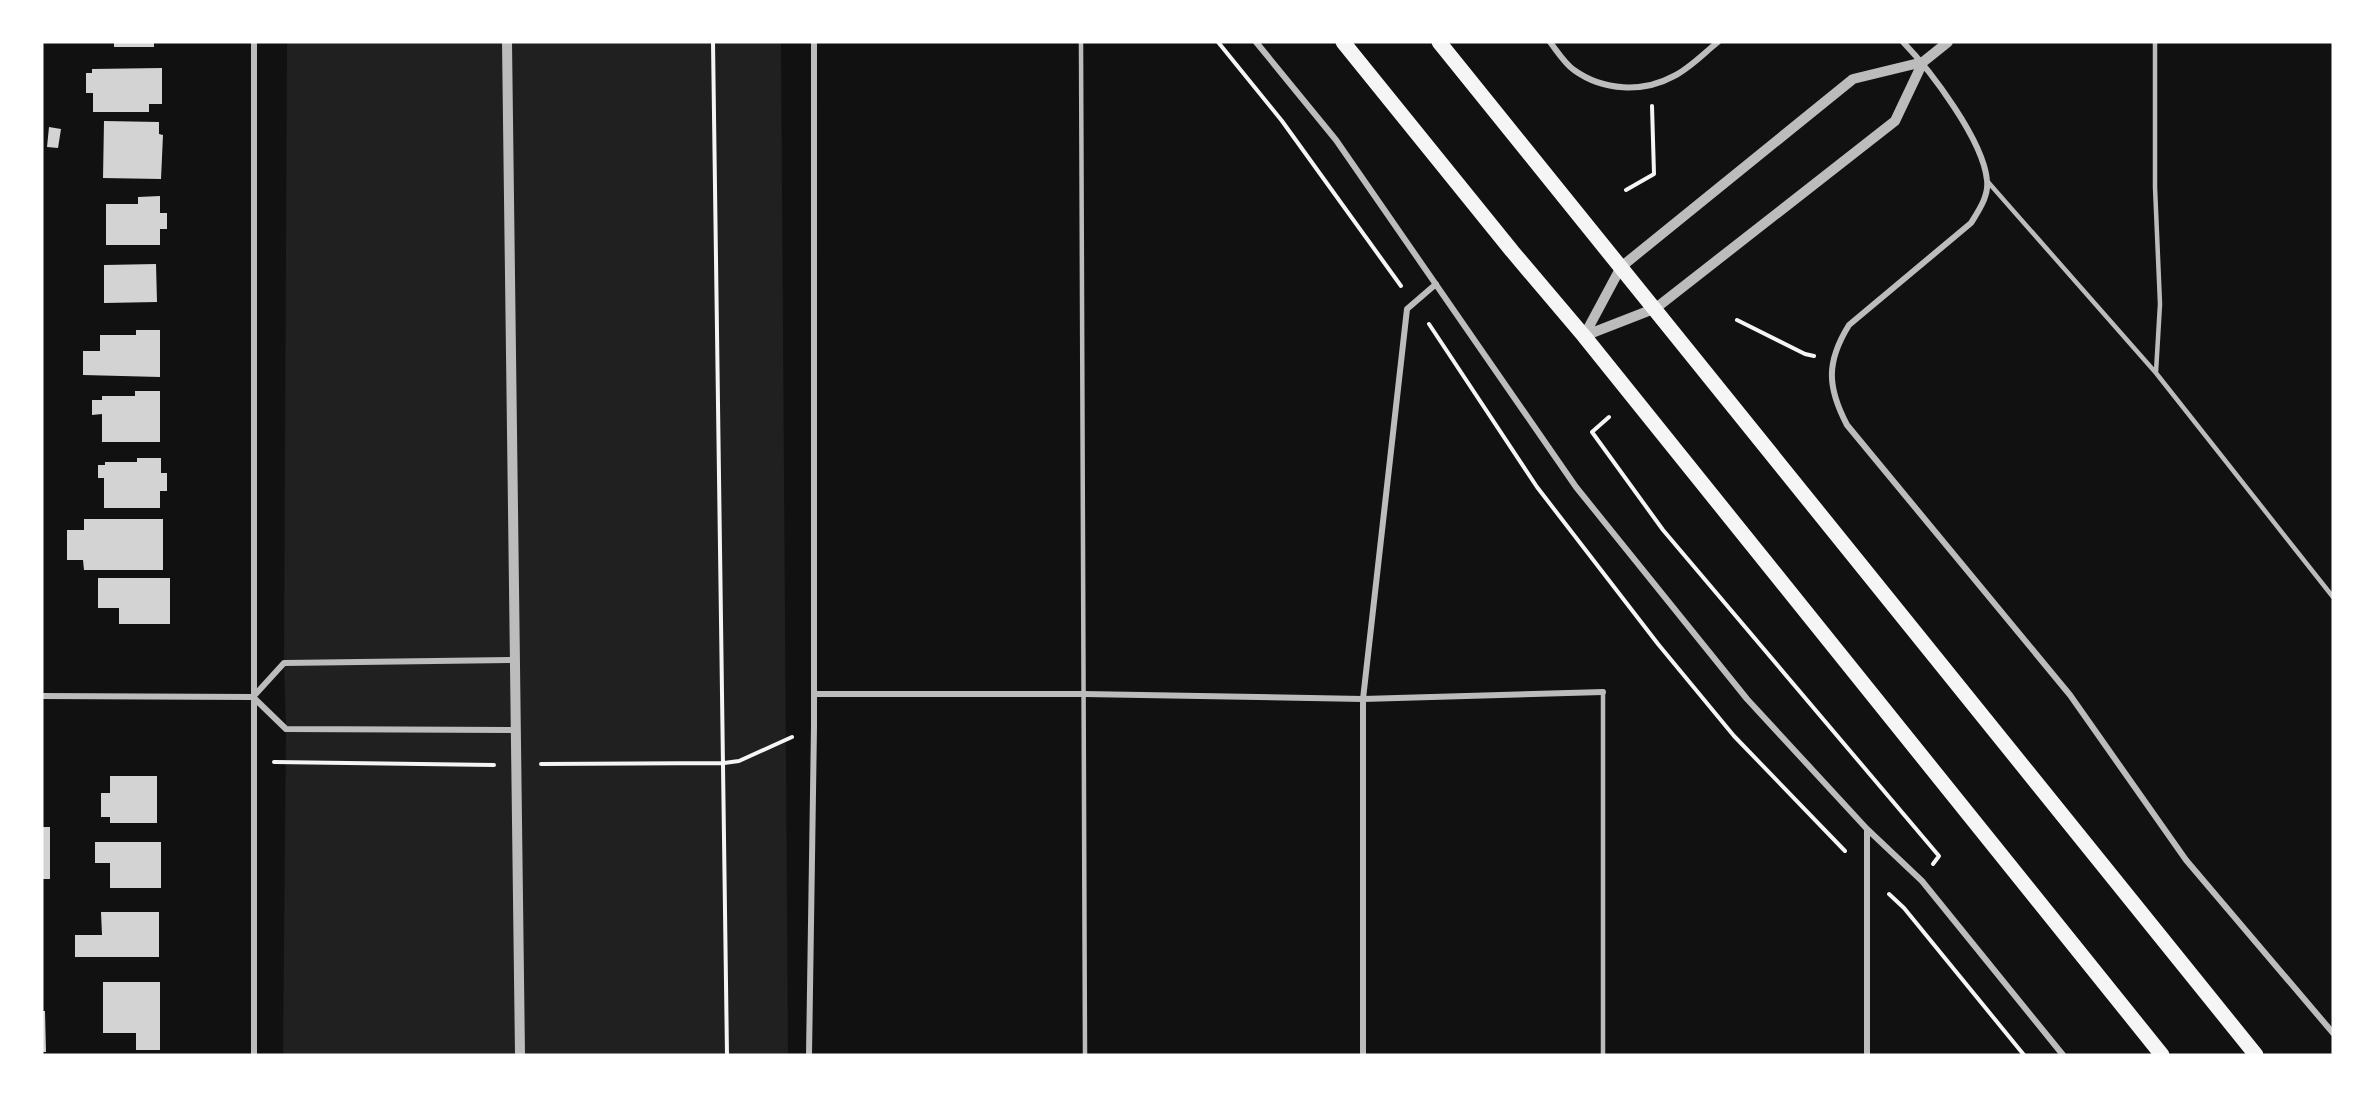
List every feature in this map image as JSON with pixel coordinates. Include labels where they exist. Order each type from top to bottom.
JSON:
[{"type":"main road","points":[[1343,42],[1584,336],[2162,1055]]},
{"type":"main road","points":[[1438,42],[1656,308],[2256,1055]]},
{"type":"street","points":[[254,42],[254,1055]]},
{"type":"street","points":[[507,42],[520,1055]]},
{"type":"street","points":[[809,1055],[814,727],[814,42]]},
{"type":"street","points":[[1256,42],[1336,140],[1584,496],[1747,699],[1867,829],[1922,881],[2063,1055]]},
{"type":"street","points":[[1550,42],[1572,69],[1594,81],[1621,88],[1650,86],[1675,76],[1718,42]]},
{"type":"street","points":[[1903,42],[1923,62],[1980,153],[1988,182],[1982,206],[1971,223],[1849,325],[1836,346],[1832,375],[1834,400],[1847,425],[2070,695],[2186,860],[2333,1033]]},
{"type":"street","points":[[1584,336],[1622,267],[1852,79],[1923,62],[1948,42]]},
{"type":"street","points":[[1584,336],[1656,308],[1895,121],[1923,62]]},
{"type":"street","points":[[1363,1055],[1363,699],[1407,309],[1436,284]]},
{"type":"street","points":[[253,697],[284,663],[516,660]]},
{"type":"street","points":[[814,694],[1084,694],[1363,699],[1603,692]]},
{"type":"street","points":[[42,696],[253,697],[286,729],[516,730]]},
{"type":"street","points":[[1867,829],[1868,1055]]},
{"type":"lane","points":[[1080,42],[1085,1055]]},
{"type":"lane","points":[[2155,42],[2155,187],[2160,304],[2156,373]]},
{"type":"lane","points":[[1988,182],[2156,373],[2333,597]]},
{"type":"lane","points":[[1603,692],[1603,1055]]},
{"type":"path","points":[[713,42],[727,1055]]},
{"type":"path","points":[[1218,42],[1282,121],[1382,260]]},
{"type":"path","points":[[1626,190],[1654,174],[1654,124]]},
{"type":"path","points":[[1737,320],[1804,354]]},
{"type":"path","points":[[1444,345],[1537,487],[1658,644],[1734,736],[1828,833]]},
{"type":"path","points":[[1609,417],[1592,432],[1663,530],[1939,856]]},
{"type":"path","points":[[539,764],[739,761],[814,727]]},
{"type":"path","points":[[254,762],[488,765]]},
{"type":"path","points":[[1904,908],[2024,1055]]},
{"type":"shaded area","points":[[287,42],[781,42],[788,1055],[283,1055]]},
{"type":"building","points":[[114,42],[154,42],[154,47],[114,47]]},
{"type":"building","points":[[162,68],[162,104],[149,104],[149,112],[93,112],[93,93],[86,93],[86,73],[92,73],[92,69]]},
{"type":"building","points":[[104,121],[159,122],[159,134],[163,135],[161,179],[103,178]]},
{"type":"building","points":[[49,127],[61,129],[58,148],[47,147]]},
{"type":"building","points":[[160,196],[160,213],[167,213],[167,229],[160,229],[160,245],[106,245],[106,204],[138,204],[138,197]]},
{"type":"building","points":[[156,264],[157,302],[104,303],[104,265]]},
{"type":"building","points":[[136,330],[160,330],[160,377],[83,375],[83,351],[100,351],[100,335],[136,335]]},
{"type":"building","points":[[135,391],[160,391],[160,442],[102,442],[102,414],[92,415],[92,400],[102,400],[102,396],[135,396]]},
{"type":"building","points":[[137,458],[161,458],[161,473],[167,473],[167,491],[160,491],[160,508],[104,508],[104,478],[98,478],[98,465],[105,465],[105,462],[137,462]]},
{"type":"building","points":[[84,519],[163,519],[163,570],[84,570],[83,560],[67,560],[67,530],[84,530]]},
{"type":"building","points":[[98,578],[170,578],[170,624],[119,624],[119,608],[98,608]]},
{"type":"building","points":[[110,776],[157,776],[157,823],[110,823],[110,817],[101,817],[101,793],[110,793]]},
{"type":"building","points":[[42,827],[50,827],[50,879],[42,879]]},
{"type":"building","points":[[95,842],[161,842],[161,888],[110,888],[110,863],[95,863]]},
{"type":"building","points":[[101,912],[159,912],[159,957],[75,957],[75,935],[102,935]]},
{"type":"building","points":[[103,982],[160,982],[160,1050],[136,1050],[136,1033],[103,1033]]},
{"type":"building","points":[[42,1011],[45,1011],[46,1052],[42,1052]]}]
